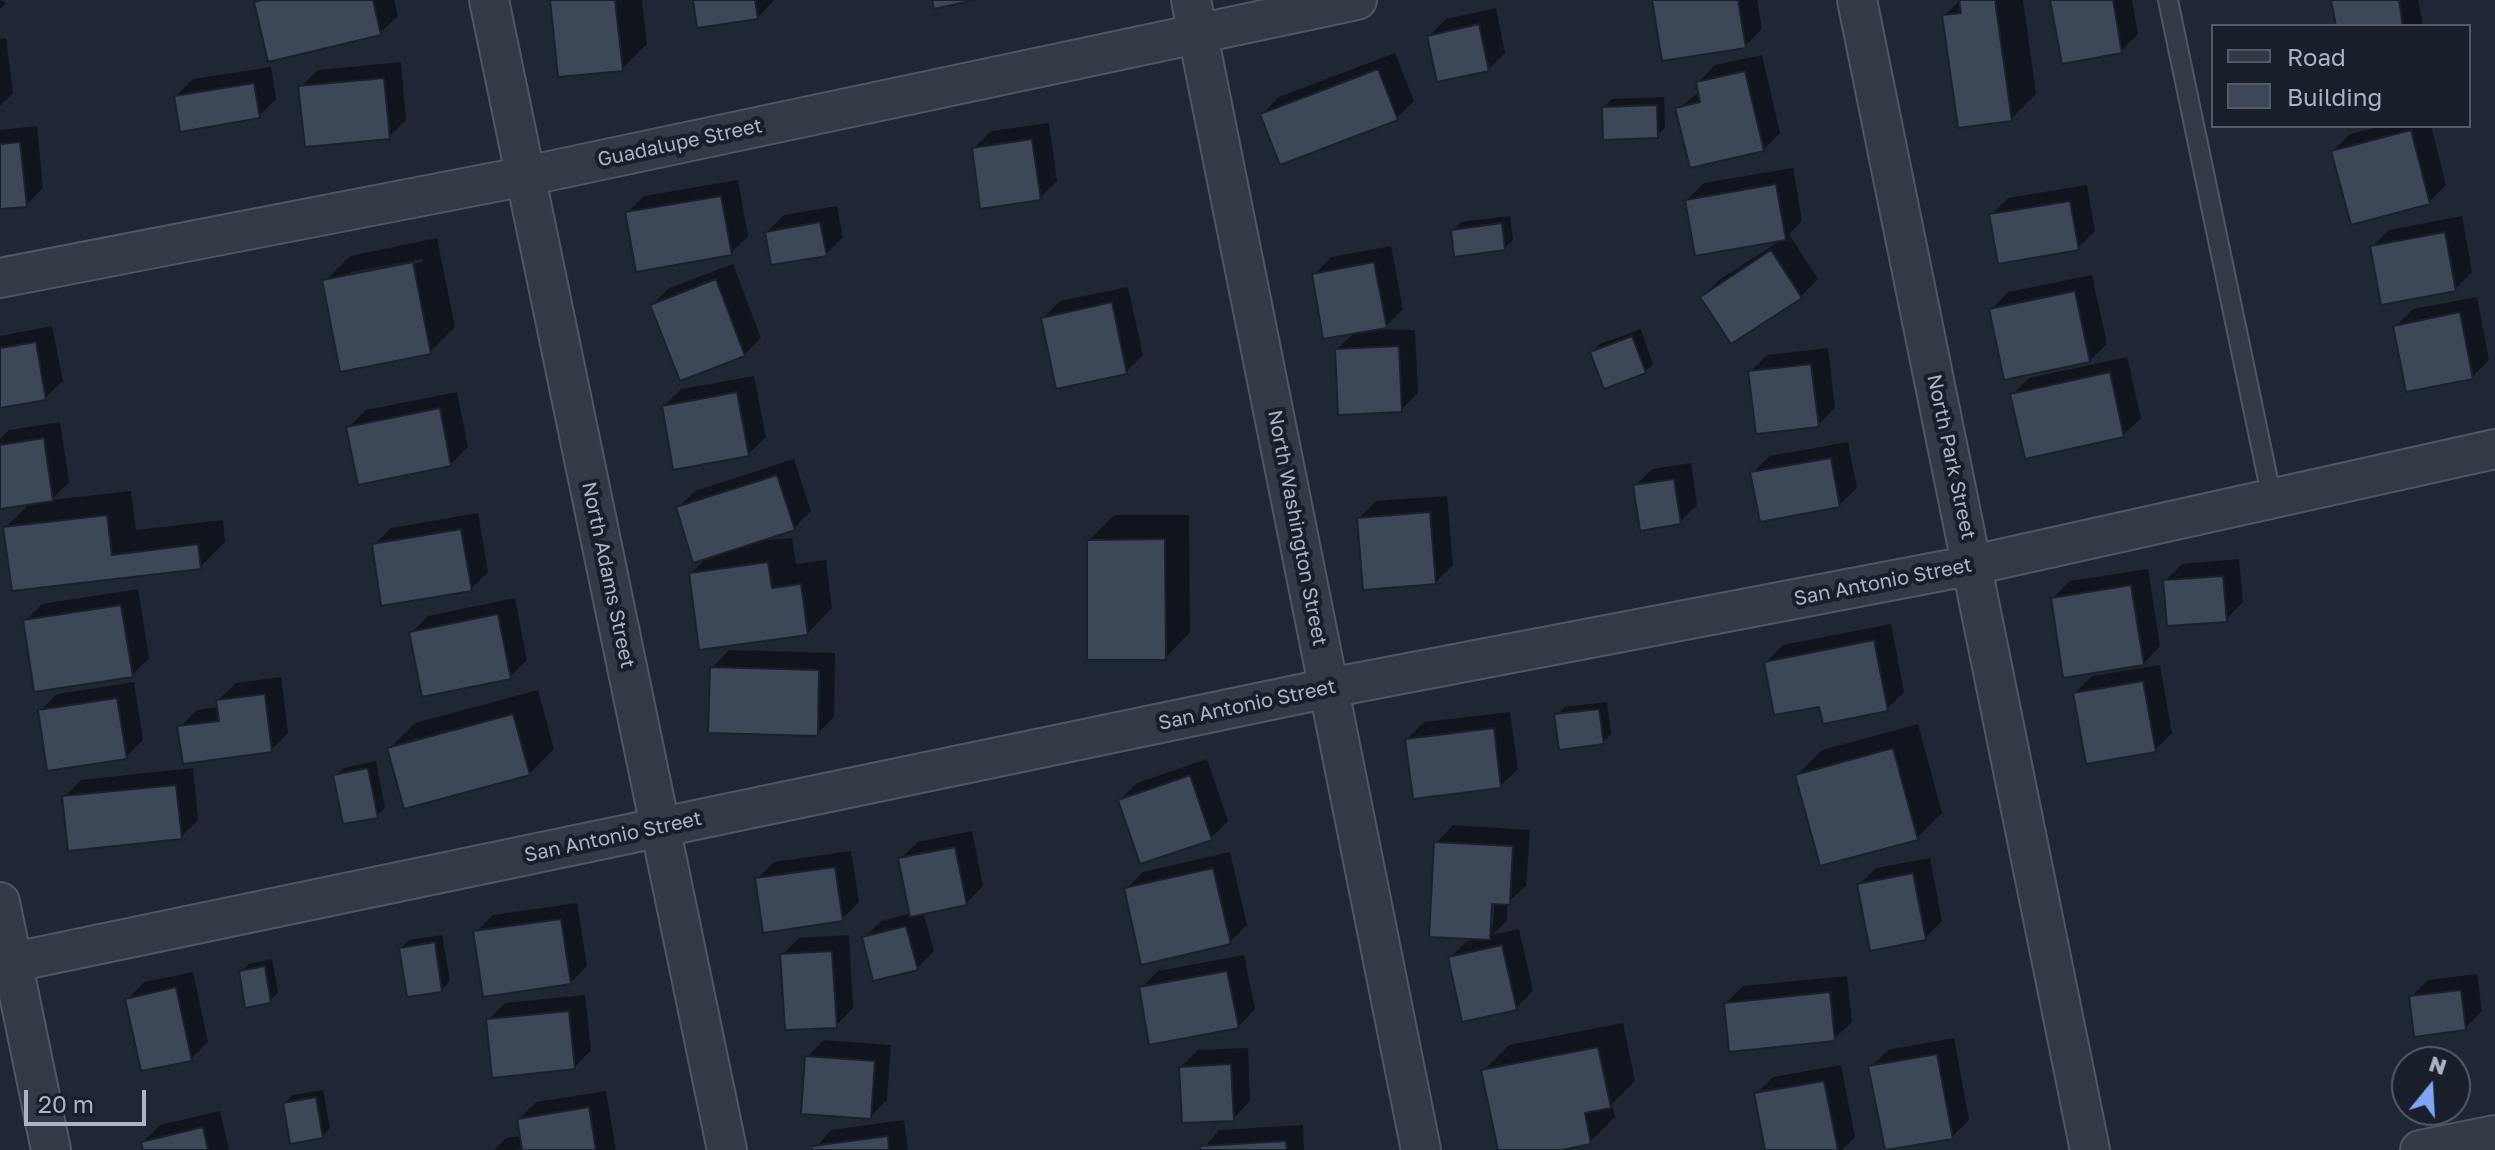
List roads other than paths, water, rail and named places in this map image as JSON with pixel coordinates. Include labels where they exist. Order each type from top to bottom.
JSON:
[{"type":"street","name":"North Adams Street","points":[[489,0],[727,1150]]},
{"type":"street","name":"Guadalupe Street","points":[[0,278],[526,176],[1195,17],[1357,0]]},
{"type":"street","name":"North Park Street","points":[[1857,0],[2090,1150]]},
{"type":"street","name":"North Washington Street","points":[[1195,17],[1421,1150]]},
{"type":"street","name":"San Antonio Street","points":[[6,964],[1329,688],[1973,565],[2495,449]]},
{"type":"street","points":[[0,902],[6,964],[51,1150]]},
{"type":"street","points":[[2420,1150],[2495,1135]]},
{"type":"lane","points":[[2168,0],[2272,499]]}]
